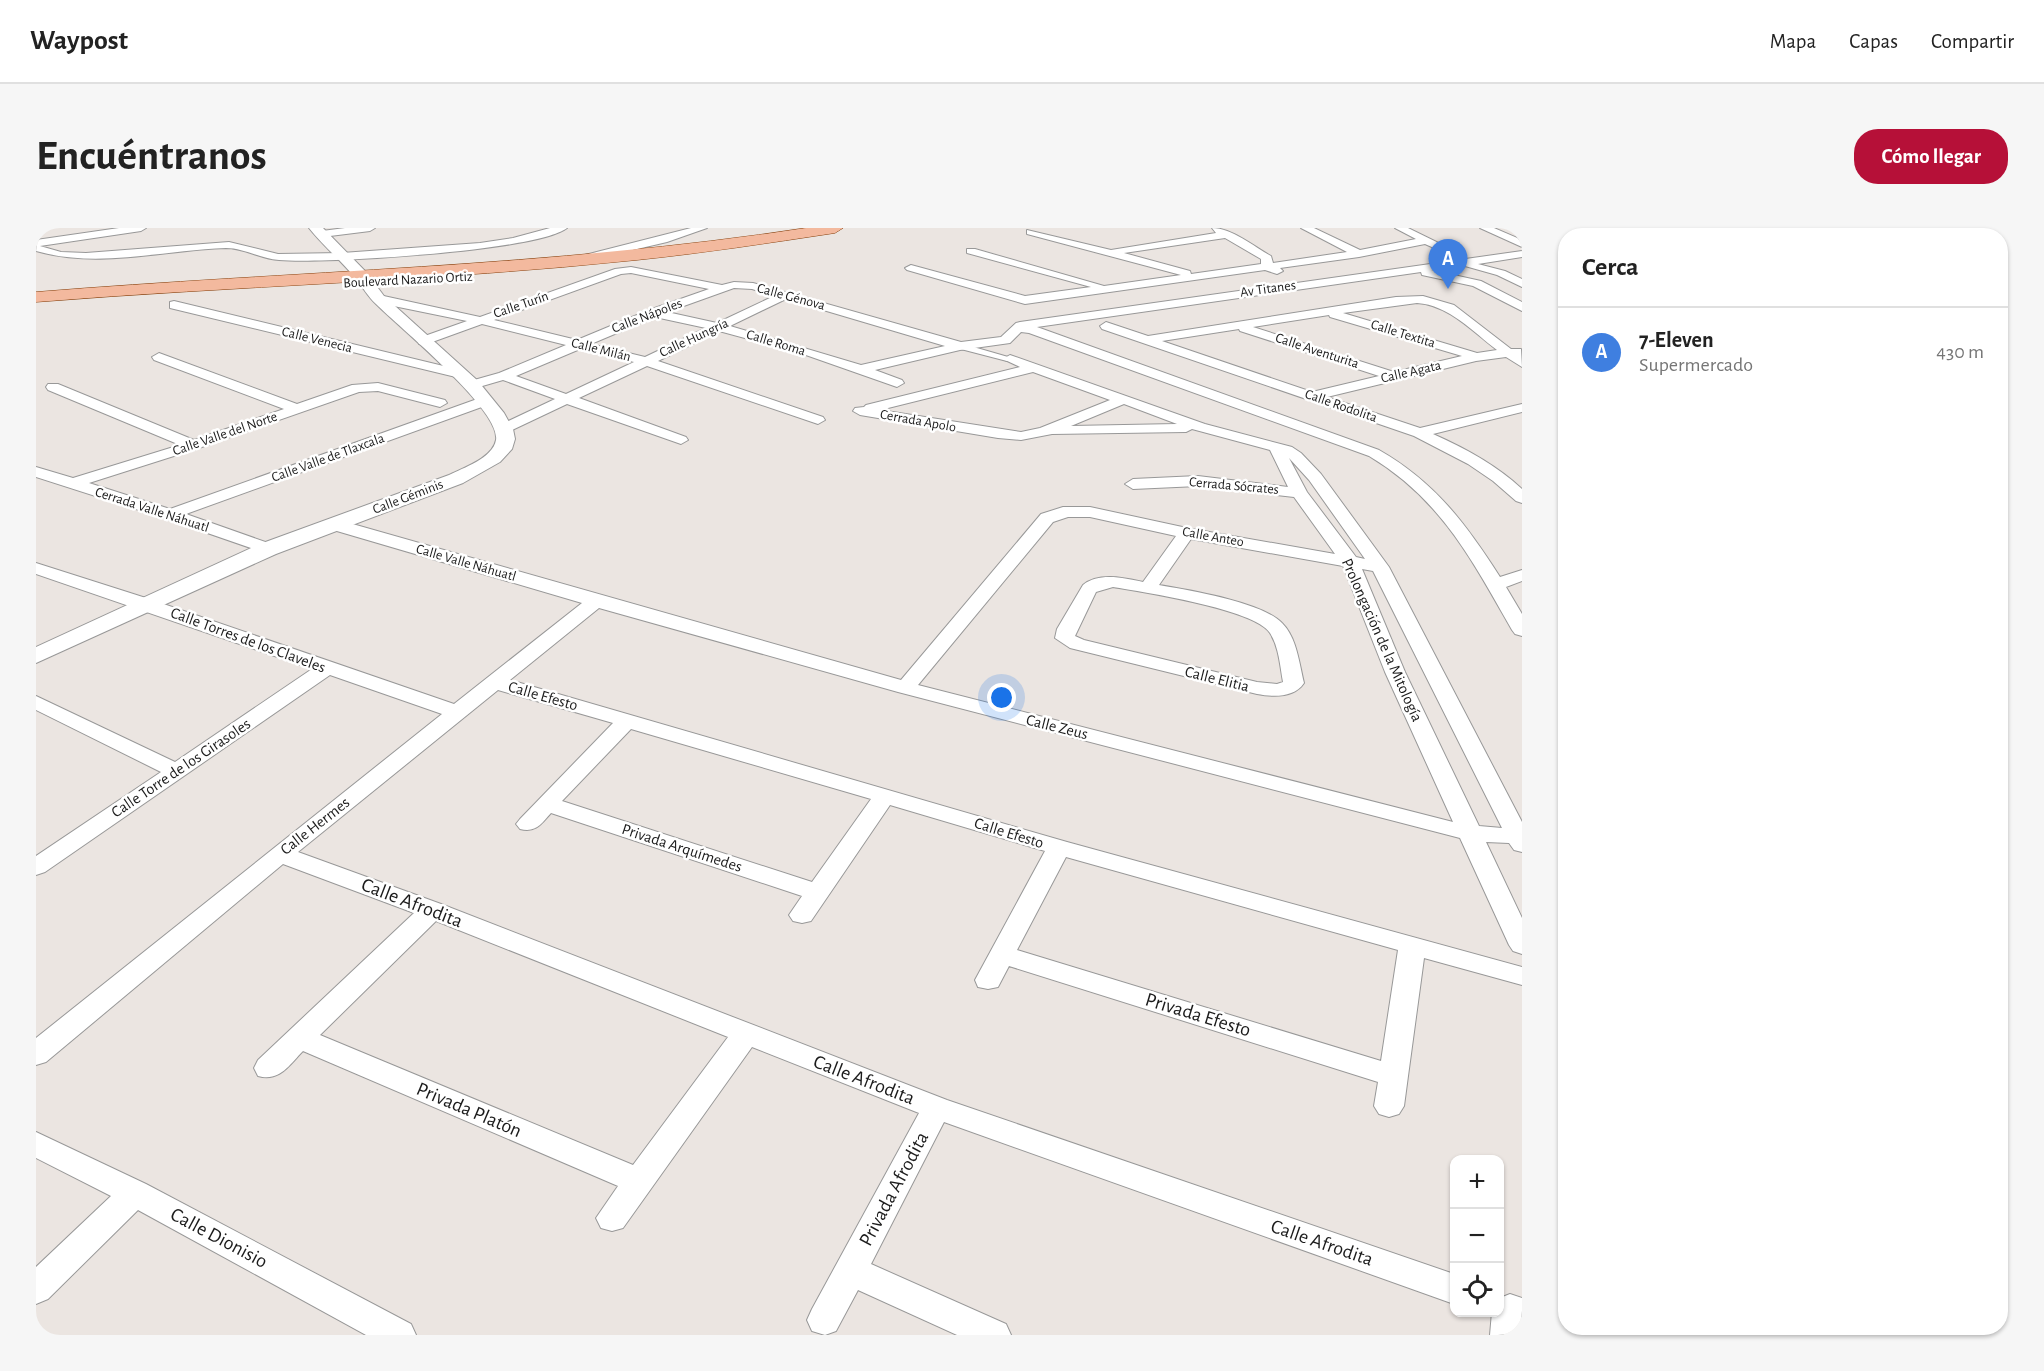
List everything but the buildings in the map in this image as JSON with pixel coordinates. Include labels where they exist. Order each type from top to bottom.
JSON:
[{"type":"main road","name":"Boulevard Nazario Ortiz","points":[[36,303],[566,262],[835,228]]},
{"type":"main road","name":"Boulevard Nazario Ortiz","points":[[36,297],[557,270],[759,244],[777,237]]},
{"type":"street","points":[[36,243],[141,228]]},
{"type":"street","points":[[319,231],[370,228]]},
{"type":"street","points":[[499,228],[514,241]]},
{"type":"street","points":[[36,248],[61,255],[86,256],[225,241],[278,257],[345,259],[514,241],[562,228]]},
{"type":"street","points":[[566,262],[663,240],[702,228]]},
{"type":"street","points":[[1059,228],[1031,232],[1197,276]]},
{"type":"street","points":[[1214,228],[1267,258],[1268,267]]},
{"type":"street","points":[[1306,228],[1359,254]]},
{"type":"street","points":[[1400,228],[1454,253]]},
{"type":"street","points":[[1485,228],[1522,244]]},
{"type":"street","points":[[319,231],[379,299],[466,379],[505,428]]},
{"type":"street","points":[[1105,252],[1227,235]]},
{"type":"street","points":[[1503,236],[1522,235]]},
{"type":"street","points":[[1025,300],[1359,254],[1427,240]]},
{"type":"street","points":[[971,251],[1109,289]]},
{"type":"street","points":[[1510,277],[1508,270],[1518,257]]},
{"type":"street","name":"Av Titanes","points":[[862,369],[960,346],[1005,340],[1023,329],[1020,326],[1518,257]]},
{"type":"street","points":[[1522,284],[1490,269],[1458,265],[1455,275],[1504,294],[1522,307]]},
{"type":"street","name":"Av Titanes","points":[[1303,286],[1458,265]]},
{"type":"street","points":[[1268,267],[1303,286]]},
{"type":"street","points":[[911,268],[1025,300],[1048,309]]},
{"type":"street","points":[[1251,269],[1303,286]]},
{"type":"street","name":"Calle Génova","points":[[619,271],[642,271],[722,288],[743,285],[786,295],[960,346]]},
{"type":"street","name":"Calle Turín","points":[[424,341],[619,271]]},
{"type":"street","points":[[1416,272],[1464,279]]},
{"type":"street","name":"Calle Nápoles","points":[[466,379],[504,375],[653,313],[722,288]]},
{"type":"street","points":[[1504,294],[1522,294]]},
{"type":"street","name":"Calle Hungría","points":[[505,428],[786,295]]},
{"type":"street","name":"Calle Milán","points":[[379,299],[479,320],[646,361],[818,420]]},
{"type":"street","name":"Calle Rodolita","points":[[1147,340],[1396,301],[1431,300],[1450,308],[1498,343],[1516,352],[1522,363]]},
{"type":"street","name":"Calle Venecia","points":[[174,305],[466,379]]},
{"type":"street","name":"Calle Textita","points":[[1329,312],[1476,357]]},
{"type":"street","name":"Calle Roma","points":[[653,313],[720,326],[862,369],[897,383]]},
{"type":"street","name":"Calle Rodolita","points":[[1106,326],[1419,433],[1467,455],[1504,480],[1522,498]]},
{"type":"street","name":"Calle Aventurita","points":[[1240,326],[1393,376]]},
{"type":"street","points":[[1023,329],[1395,462],[1408,472],[1457,526],[1522,630]]},
{"type":"street","points":[[1498,343],[1522,343]]},
{"type":"street","points":[[960,346],[1010,359]]},
{"type":"street","name":"Calle Agata","points":[[1312,396],[1476,357],[1516,352]]},
{"type":"street","points":[[159,357],[297,409]]},
{"type":"street","name":"Cerrada Apolo","points":[[1010,359],[1200,427],[1276,447]]},
{"type":"street","name":"Cerrada Apolo","points":[[1032,368],[860,411],[998,434],[1200,427]]},
{"type":"street","points":[[504,375],[681,440]]},
{"type":"street","points":[[53,387],[194,445]]},
{"type":"street","name":"Calle Valle del Norte","points":[[71,484],[194,445],[357,388],[378,387],[440,403]]},
{"type":"street","name":"Cerrada Apolo","points":[[1044,432],[1122,400]]},
{"type":"street","name":"Calle Valle de Tlaxcala","points":[[170,514],[485,401]]},
{"type":"street","points":[[1419,433],[1522,408]]},
{"type":"street","points":[[1276,447],[1285,435],[1288,422]]},
{"type":"street","name":"Calle Géminis","points":[[36,656],[268,549],[336,525],[483,466],[501,452],[507,440],[505,428]]},
{"type":"street","name":"Prolongación de la Mitología","points":[[1276,447],[1299,493],[1351,562],[1395,672],[1522,945]]},
{"type":"street","name":"Prolongación de la Mitología","points":[[1276,447],[1287,450],[1307,467],[1380,567],[1520,840]]},
{"type":"street","name":"Cerrada Valle Náhuatl","points":[[36,472],[170,514],[268,549]]},
{"type":"street","points":[[1504,480],[1522,476]]},
{"type":"street","name":"Cerrada Sócrates","points":[[1133,484],[1198,481],[1299,493]]},
{"type":"street","name":"Calle Anteo","points":[[905,688],[1047,518],[1056,513],[1076,511],[1380,567]]},
{"type":"street","name":"Calle Valle Náhuatl","points":[[336,525],[596,602]]},
{"type":"street","points":[[1148,587],[1187,533]]},
{"type":"street","name":"Calle Torres de los Claveles","points":[[36,568],[148,603],[326,669],[459,713]]},
{"type":"street","points":[[1495,585],[1522,575]]},
{"type":"street","name":"Calle Elitia","points":[[1113,582],[1148,587],[1232,608],[1269,621],[1280,633],[1294,683],[1283,689],[1257,688],[1077,644],[1065,638],[1066,629],[1089,589],[1094,585],[1113,582]]},
{"type":"street","name":"Calle Zeus","points":[[596,602],[905,688],[1469,833],[1520,840]]},
{"type":"street","name":"Calle Hermes","points":[[36,1054],[280,854],[498,683],[596,602]]},
{"type":"street","name":"Calle Torre de los Girasoles","points":[[36,867],[326,669]]},
{"type":"street","name":"Calle Efesto","points":[[498,683],[1059,847],[1522,976]]},
{"type":"street","points":[[36,702],[177,771]]},
{"type":"street","points":[[528,824],[628,720]]},
{"type":"street","points":[[802,915],[885,796]]},
{"type":"street","name":"Privada Arquímedes","points":[[547,804],[818,893]]},
{"type":"street","points":[[988,980],[1059,847]]},
{"type":"street","name":"Calle Afrodita","points":[[280,854],[432,910],[937,1108],[1450,1287]]},
{"type":"street","points":[[268,1068],[432,910]]},
{"type":"street","points":[[1389,1106],[1412,946]]},
{"type":"street","name":"Privada Efesto","points":[[1002,955],[1394,1076]]},
{"type":"street","points":[[612,1218],[746,1034]]},
{"type":"street","name":"Privada Platón","points":[[300,1038],[639,1181]]},
{"type":"street","name":"Privada Afrodita","points":[[824,1320],[937,1108]]},
{"type":"street","name":"Calle Dionisio","points":[[36,1144],[135,1192],[399,1335]]},
{"type":"street","points":[[36,1289],[135,1192]]},
{"type":"street","points":[[851,1271],[994,1335]]},
{"type":"place","name":"7-Eleven","points":[[1448,289]]}]
